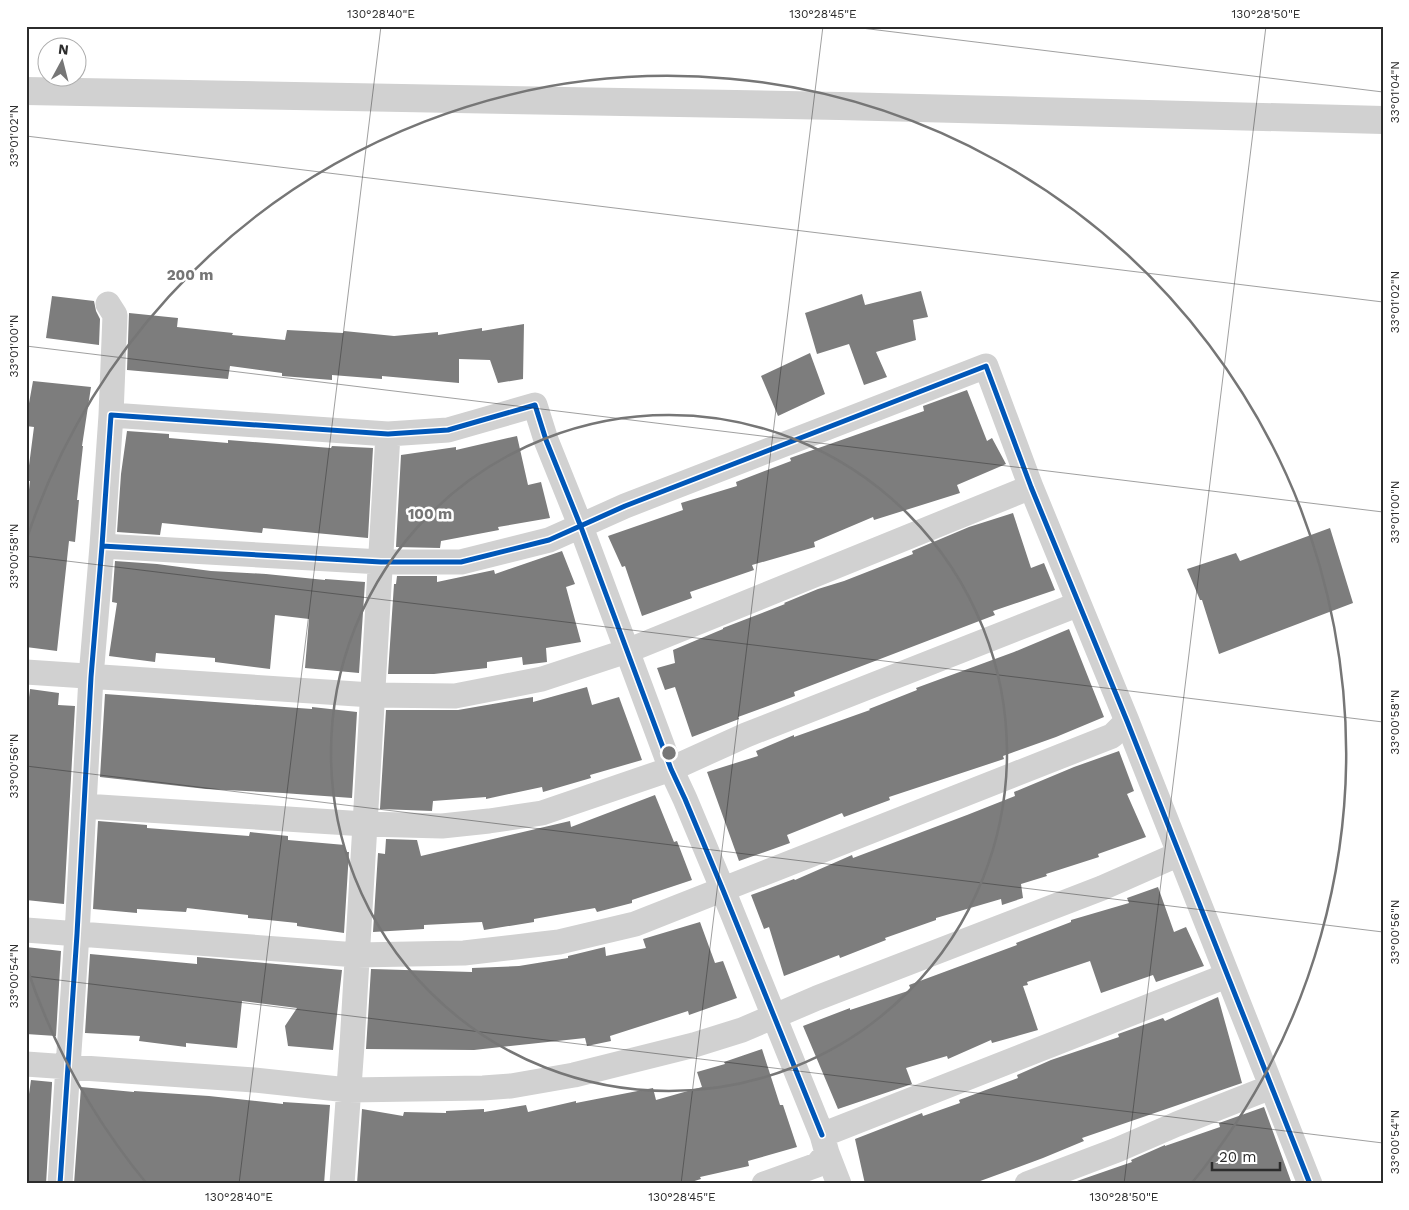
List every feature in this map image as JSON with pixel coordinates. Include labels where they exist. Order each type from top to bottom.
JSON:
[{"type":"street","points":[[26,91],[839,106],[1383,120]]},
{"type":"street","points":[[60,1184],[77,934],[91,677],[111,415],[115,315],[108,304]]},
{"type":"street","points":[[102,546],[381,562],[461,562],[549,540],[626,506],[986,366],[1031,487],[1127,721],[1226,976],[1310,1184]]},
{"type":"street","points":[[111,415],[388,434],[448,430],[535,405],[546,440],[581,526],[671,768],[774,1016],[839,1184]]},
{"type":"street","points":[[342,1184],[388,434]]},
{"type":"street","points":[[26,672],[372,695],[455,696],[542,679],[627,651],[1031,487]]},
{"type":"street","points":[[84,806],[365,824],[442,826],[542,813],[671,768],[746,735],[1079,604]]},
{"type":"street","points":[[26,930],[357,955],[464,953],[559,942],[635,924],[723,890],[1112,736],[1127,721]]},
{"type":"street","points":[[26,1064],[254,1080],[348,1090],[483,1088],[511,1086],[574,1075],[694,1045],[742,1030],[1102,888],[1179,854]]},
{"type":"street","points":[[764,1184],[817,1165],[824,1144],[1226,976]]},
{"type":"street","points":[[1027,1184],[1117,1150],[1176,1124],[1271,1087]]},
{"type":"building","points":[[921,291],[928,317],[913,320],[916,340],[876,352],[887,377],[864,385],[849,344],[817,354],[805,313],[862,294],[865,305]]},
{"type":"building","points":[[52,296],[94,301],[100,319],[99,345],[46,338]]},
{"type":"building","points":[[129,313],[178,318],[177,327],[285,340],[287,330],[343,333],[344,331],[394,336],[438,332],[438,335],[482,328],[482,331],[524,324],[523,379],[498,383],[490,360],[459,359],[459,383],[382,376],[382,379],[332,375],[332,380],[282,376],[282,373],[230,366],[228,379],[127,370]]},
{"type":"building","points":[[810,353],[825,394],[778,416],[761,376]]},
{"type":"building","points":[[33,381],[91,387],[82,446],[75,542],[69,541],[57,651],[26,647],[26,516],[30,481],[27,481],[34,427],[26,426],[26,420]]},
{"type":"building","points":[[967,390],[987,441],[992,438],[1006,464],[957,485],[960,493],[874,520],[873,517],[814,542],[815,547],[752,565],[754,570],[690,592],[692,598],[642,616],[625,566],[622,567],[608,536],[683,510],[681,503],[737,486],[736,482],[791,461],[790,458],[924,411],[923,406]]},
{"type":"building","points":[[127,431],[169,434],[169,438],[228,443],[228,440],[331,448],[332,446],[373,448],[368,538],[263,528],[262,533],[162,523],[160,535],[117,532],[121,474]]},
{"type":"building","points":[[517,436],[528,485],[541,482],[550,518],[498,527],[499,530],[441,541],[440,548],[396,547],[401,455],[456,447],[456,450]]},
{"type":"building","points":[[1013,513],[1031,568],[1044,563],[1055,590],[993,611],[995,615],[794,692],[795,696],[738,717],[739,719],[692,737],[675,687],[665,690],[657,668],[675,663],[673,650],[818,589],[913,554],[912,551],[969,527]]},
{"type":"building","points":[[1330,528],[1353,603],[1219,654],[1202,600],[1200,600],[1187,569],[1236,553],[1240,561]]},
{"type":"building","points":[[562,551],[575,584],[566,587],[581,642],[546,648],[547,662],[523,665],[522,657],[487,662],[487,668],[434,674],[388,674],[394,584],[396,584],[397,576],[437,576],[437,582],[494,570],[495,574]]},
{"type":"building","points":[[115,561],[211,571],[365,582],[359,673],[305,668],[309,619],[275,615],[270,669],[215,662],[215,658],[156,653],[155,662],[109,656],[117,603],[112,602]]},
{"type":"building","points":[[1069,629],[1104,717],[1003,756],[1004,759],[889,797],[890,800],[844,817],[842,813],[787,835],[790,843],[739,861],[707,772],[758,756],[756,751],[794,735],[794,737],[870,710],[917,690],[916,688],[1014,652]]},
{"type":"building","points":[[587,687],[592,705],[619,697],[642,760],[590,775],[591,778],[543,792],[542,787],[486,799],[486,797],[433,801],[432,811],[380,809],[386,710],[458,710],[533,697],[533,702]]},
{"type":"building","points":[[30,689],[59,693],[58,705],[75,706],[64,904],[26,900],[26,722]]},
{"type":"building","points":[[105,694],[312,709],[312,707],[357,712],[352,798],[206,789],[100,777]]},
{"type":"building","points":[[1119,751],[1134,791],[1127,794],[1146,837],[1098,854],[1099,857],[1021,884],[1023,898],[1002,905],[1001,899],[936,918],[936,920],[885,938],[886,940],[840,958],[839,955],[784,976],[769,927],[764,929],[751,895],[795,880],[852,855],[853,858],[967,815],[1015,796],[1014,792]]},
{"type":"building","points":[[655,795],[674,842],[677,841],[692,880],[632,900],[632,903],[597,912],[595,908],[534,919],[534,922],[484,930],[482,922],[424,925],[424,929],[373,932],[378,853],[385,854],[386,839],[417,840],[421,856],[570,821],[571,827]]},
{"type":"building","points":[[98,821],[147,825],[147,828],[249,836],[250,832],[288,836],[288,840],[345,845],[345,852],[349,852],[344,933],[297,926],[297,923],[248,918],[248,915],[187,908],[186,912],[137,909],[137,913],[93,909]]},
{"type":"building","points":[[1158,887],[1174,932],[1186,927],[1204,966],[1156,982],[1153,975],[1101,993],[1090,961],[1027,982],[1028,985],[1023,986],[1038,1030],[992,1043],[991,1040],[948,1059],[947,1056],[906,1068],[912,1084],[838,1109],[803,1026],[850,1008],[850,1010],[911,990],[909,985],[1017,945],[1016,943],[1071,922],[1071,920],[1129,903],[1127,898]]},
{"type":"building","points":[[700,922],[715,963],[723,961],[737,998],[689,1015],[688,1011],[610,1036],[611,1041],[587,1046],[585,1038],[474,1050],[366,1049],[371,969],[472,972],[472,968],[519,966],[568,958],[568,956],[605,947],[606,956],[646,948],[643,939]]},
{"type":"building","points":[[26,947],[61,951],[56,1036],[26,1034]]},
{"type":"building","points":[[90,954],[197,964],[197,957],[342,970],[333,1050],[288,1046],[285,1026],[297,1008],[242,1001],[237,1048],[186,1043],[186,1047],[139,1041],[140,1036],[85,1033]]},
{"type":"building","points":[[1218,997],[1242,1083],[1082,1138],[1084,1141],[972,1184],[865,1184],[855,1139],[922,1113],[923,1116],[960,1103],[959,1100],[1018,1078],[1017,1075],[1051,1060],[1119,1037],[1118,1034],[1163,1018],[1165,1021]]},
{"type":"building","points":[[762,1049],[780,1105],[783,1105],[797,1147],[748,1161],[749,1166],[700,1177],[701,1179],[685,1184],[357,1184],[362,1109],[403,1116],[404,1112],[446,1113],[446,1111],[484,1109],[484,1112],[526,1105],[528,1112],[576,1101],[576,1103],[653,1088],[656,1100],[702,1087],[697,1072],[725,1064],[724,1062]]},
{"type":"building","points":[[31,1080],[52,1082],[46,1184],[26,1182],[26,1094],[29,1094]]},
{"type":"building","points":[[81,1087],[209,1096],[283,1104],[283,1102],[330,1105],[324,1184],[74,1184]]},
{"type":"building","points":[[1264,1107],[1292,1184],[1078,1184],[1077,1181],[1132,1162],[1131,1160],[1165,1145],[1220,1127],[1219,1123]]},
{"type":"cycle path","points":[[102,546],[381,562],[461,562],[549,540],[625,506],[986,366],[1031,487],[1127,721],[1310,1184]]},
{"type":"cycle path","points":[[60,1184],[77,934],[91,677],[111,415],[388,434],[448,430],[535,405],[546,440],[581,527],[671,769],[723,890],[822,1135]]}]
